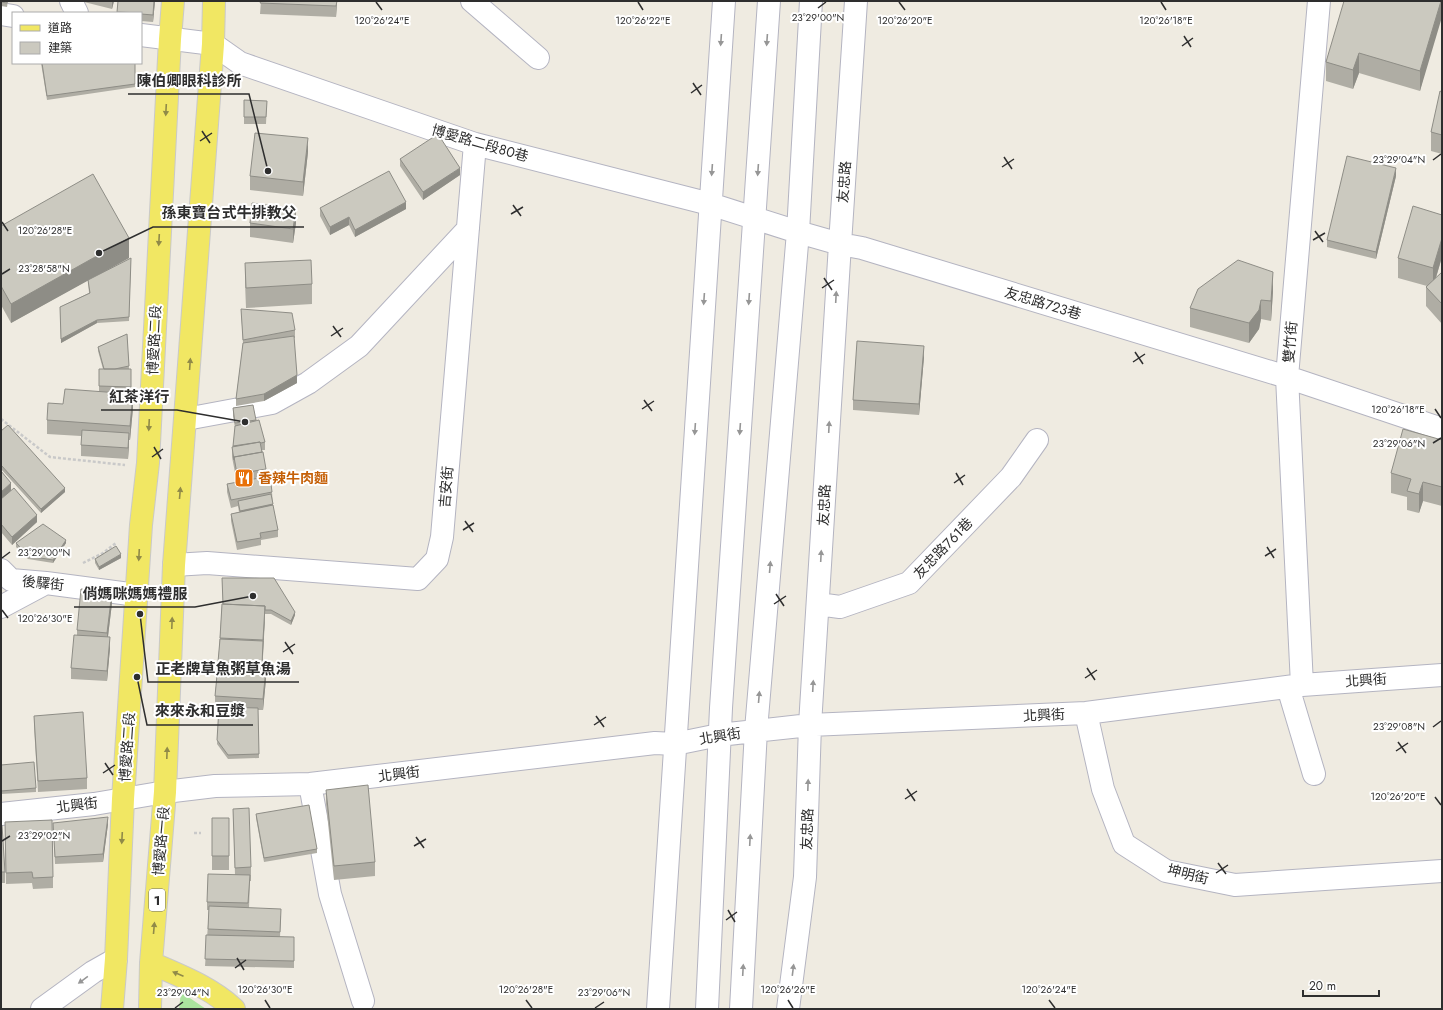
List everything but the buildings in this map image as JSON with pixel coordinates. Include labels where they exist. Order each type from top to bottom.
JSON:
[{"type":"main road","name":"博愛路二段","points":[[123,799],[141,525],[148,462],[173,1]]},
{"type":"main road","name":"1","points":[[165,792],[174,565],[213,44],[214,1]]},
{"type":"main road","name":"博愛路一段","points":[[150,1009],[151,963],[165,792]]},
{"type":"main road","points":[[112,1009],[116,959],[123,799]]},
{"type":"main road","points":[[151,963],[198,983],[223,998],[234,1009]]},
{"type":"street","points":[[71,1],[76,12]]},
{"type":"street","points":[[472,1],[538,58]]},
{"type":"street","points":[[658,1009],[724,1]]},
{"type":"street","points":[[707,1009],[719,735],[769,1]]},
{"type":"street","points":[[741,1009],[756,730],[798,232],[811,1]]},
{"type":"street","name":"友忠路","points":[[788,1009],[805,877],[810,725],[856,1]]},
{"type":"street","name":"雙竹街","points":[[1314,774],[1295,686],[1287,377],[1319,1]]},
{"type":"street","points":[[1,14],[12,16]]},
{"type":"street","name":"博愛路二段80巷","points":[[142,35],[213,44],[240,64],[475,144],[710,204],[755,217],[798,232]]},
{"type":"street","name":"吉安街","points":[[174,565],[207,563],[418,579],[437,559],[442,537],[475,144]]},
{"type":"street","points":[[186,419],[272,403],[308,383],[360,346],[468,229]]},
{"type":"street","name":"友忠路723巷","points":[[798,232],[840,244],[862,248],[1287,377],[1442,428]]},
{"type":"street","name":"友忠路761巷","points":[[818,604],[840,606],[909,583],[1011,477],[1037,440]]},
{"type":"street","name":"後驛街","points":[[1,570],[11,580],[137,595]]},
{"type":"street","points":[[1,606],[46,583]]},
{"type":"street","name":"北興街","points":[[1,814],[94,804],[165,792],[215,786],[310,784],[655,743],[675,744],[719,735],[756,730],[810,725],[1086,713],[1295,686],[1442,675]]},
{"type":"street","name":"坤明街","points":[[1086,713],[1103,789],[1124,844],[1166,871],[1235,885],[1442,871]]},
{"type":"street","points":[[310,784],[330,894],[364,1001]]},
{"type":"street","points":[[42,1009],[93,972],[116,959]]},
{"type":"path","points":[[1,419],[50,457],[127,465],[148,462]]},
{"type":"path","points":[[82,564],[103,553],[141,525]]},
{"type":"path","points":[[194,833],[201,833]]},
{"type":"green space","points":[[181,992],[206,1009],[179,1009]]},
{"type":"place","name":"陳伯卿眼科診所","points":[[268,171]]},
{"type":"place","name":"孫東寶台式牛排教父","points":[[99,253]]},
{"type":"place","name":"紅茶洋行","points":[[245,422]]},
{"type":"place","name":"香辣牛肉麵","points":[[244,478]]},
{"type":"place","name":"俏媽咪媽媽禮服","points":[[253,596]]},
{"type":"place","name":"正老牌草魚粥草魚湯","points":[[140,614]]},
{"type":"place","name":"來來永和豆漿","points":[[137,677]]}]
